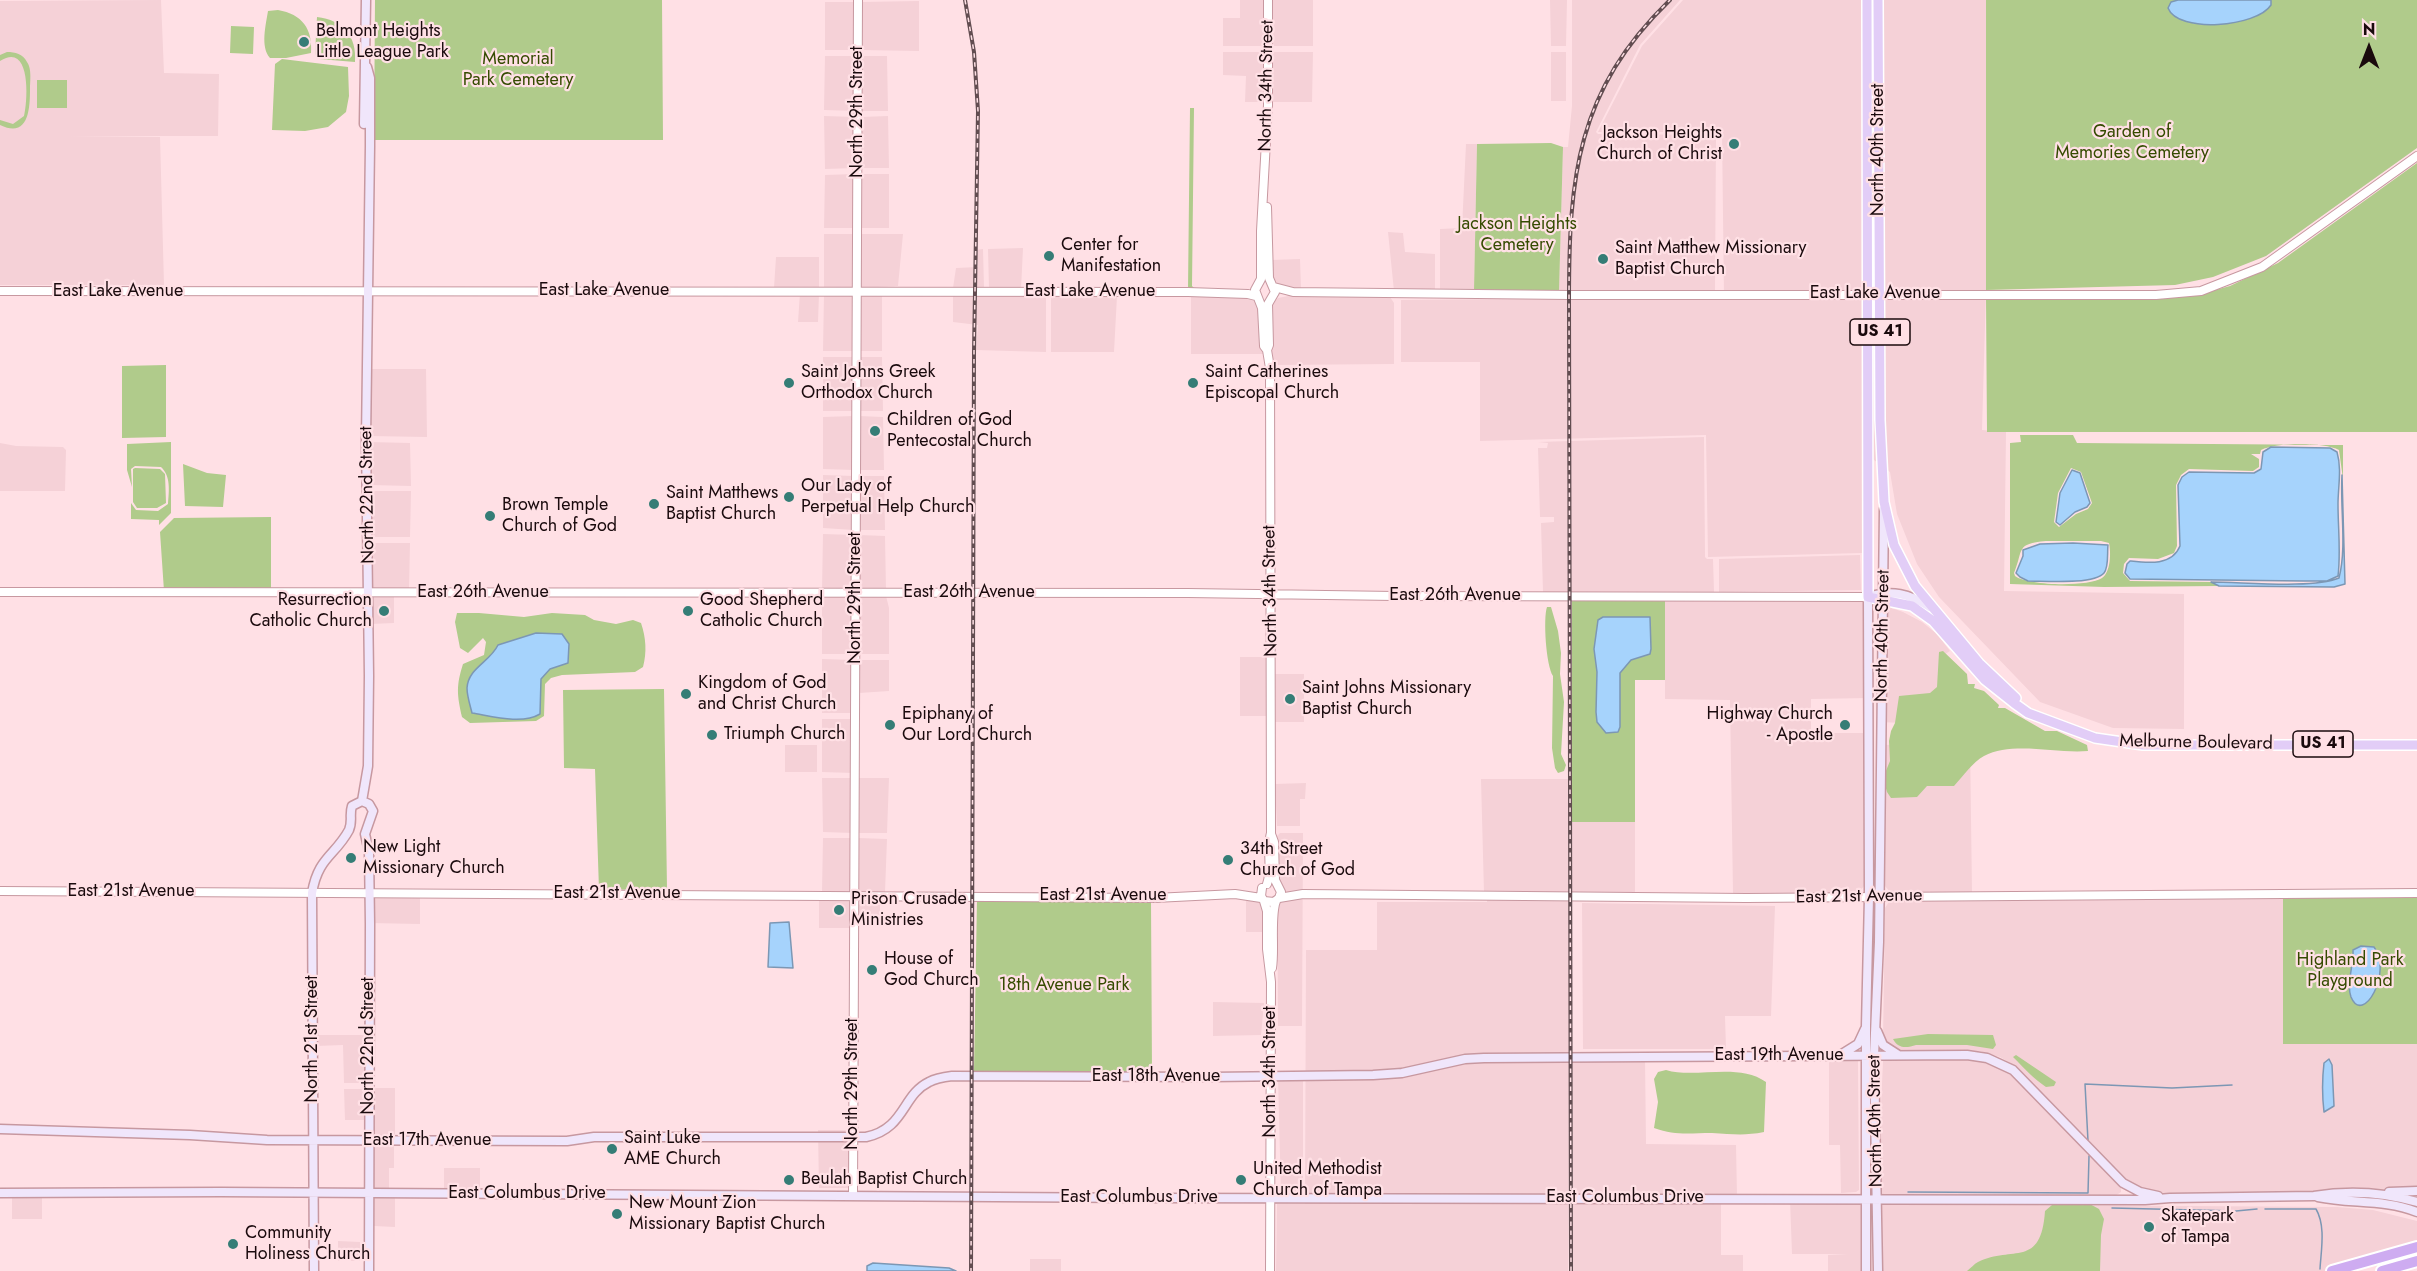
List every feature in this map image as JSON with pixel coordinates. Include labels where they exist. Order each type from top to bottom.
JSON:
[{"type":"highway","points":[[2332,1271],[2417,1247]]},
{"type":"highway","points":[[2382,1271],[2417,1261]]},
{"type":"main road","name":"North 22nd Street","points":[[364,802],[370,777],[367,773],[370,90],[367,67],[366,0]]},
{"type":"main road","name":"North 40th Street","points":[[1867,0],[1871,1026]]},
{"type":"main road","name":"North 40th Street","points":[[1866,1271],[1865,1198],[1871,1026],[1879,896],[1884,596],[1884,502],[1880,420],[1878,0]]},
{"type":"main road","name":"Melburne Boulevard","points":[[1884,502],[1901,562],[1914,586],[2002,686],[2050,721]]},
{"type":"main road","name":"Melburne Boulevard","points":[[1868,597],[1884,596],[1919,611],[1933,621],[1973,668],[1997,691],[2028,713],[2095,738],[2143,745],[2417,745]]},
{"type":"main road","points":[[1884,596],[1914,597],[1933,609]]},
{"type":"main road","points":[[364,802],[373,811],[368,822],[360,824],[352,819],[350,812],[352,806],[364,802]]},
{"type":"main road","name":"North 21st Street","points":[[314,1271],[312,893],[315,877],[322,864],[345,835],[352,819]]},
{"type":"main road","points":[[1869,820],[1879,820]]},
{"type":"main road","name":"North 22nd Street","points":[[368,822],[365,834],[369,852],[369,1271]]},
{"type":"main road","points":[[1840,1055],[1858,1044],[1871,1026],[1882,1045],[1900,1056]]},
{"type":"main road","name":"North 40th Street","points":[[1870,1056],[1878,1271]]},
{"type":"main road","name":"East 19th Avenue","points":[[1372,1075],[1402,1073],[1465,1059],[1484,1058],[1977,1056],[2004,1065],[2020,1077],[2103,1166],[2129,1187],[2170,1198]]},
{"type":"main road","name":"East 18th Avenue","points":[[939,1078],[1372,1075]]},
{"type":"main road","name":"East 17th Avenue","points":[[0,1129],[190,1135],[267,1140],[567,1141],[594,1137],[853,1137],[873,1135],[890,1126],[919,1089],[927,1082],[939,1078]]},
{"type":"main road","points":[[2122,1199],[2129,1187]]},
{"type":"main road","points":[[2368,1192],[2417,1191]]},
{"type":"main road","name":"East Columbus Drive","points":[[0,1193],[2122,1199],[2314,1196],[2334,1192],[2368,1192],[2417,1202]]},
{"type":"main road","name":"East Columbus Drive","points":[[2314,1196],[2331,1200],[2379,1202],[2417,1212]]},
{"type":"street","name":"North 29th Street","points":[[853,1195],[858,0]]},
{"type":"street","name":"North 34th Street","points":[[1268,0],[1266,172],[1258,291],[1264,345],[1270,368],[1271,833],[1268,843],[1269,876],[1264,886],[1263,899],[1267,911],[1267,949],[1271,982]]},
{"type":"street","name":"East Lake Avenue","points":[[0,291],[1208,292],[1258,291],[1272,285],[1293,292],[1569,295],[2156,295],[2201,291],[2262,267],[2417,156]]},
{"type":"street","name":"North 34th Street","points":[[1266,172],[1272,285],[1268,310],[1269,345],[1267,350]]},
{"type":"street","name":"East Lake Avenue","points":[[1258,291],[1271,299],[1293,292]]},
{"type":"street","name":"East 26th Avenue","points":[[0,592],[1868,597]]},
{"type":"street","name":"North 34th Street","points":[[1270,1271],[1271,982],[1278,893],[1274,842],[1271,833]]},
{"type":"street","name":"East 21st Avenue","points":[[0,891],[1155,898],[1235,894],[1264,886],[1278,893],[1300,894],[1570,895],[1636,898],[2417,893]]},
{"type":"street","name":"East 21st Avenue","points":[[1235,894],[1263,899],[1278,893]]},
{"type":"shaded area","points":[[161,0],[164,73],[219,74],[218,136],[69,136],[160,137],[164,285],[0,285],[0,1]]},
{"type":"shaded area","points":[[1240,0],[1266,0],[1265,46],[1223,46],[1223,18],[1240,18]]},
{"type":"shaded area","points":[[1271,0],[1313,0],[1313,46],[1270,46]]},
{"type":"shaded area","points":[[1550,0],[1567,0],[1566,46],[1551,46]]},
{"type":"shaded area","points":[[1572,0],[1680,0],[1640,45],[1596,132],[1598,134],[1716,135],[1715,291],[1559,292],[1563,147],[1568,147],[1572,106]]},
{"type":"shaded area","points":[[1683,0],[1986,0],[1986,290],[1982,430],[2006,432],[2004,591],[2184,594],[2184,729],[2113,728],[2040,702],[1939,597],[1917,564],[1897,514],[1890,472],[1862,451],[1862,553],[1708,557],[1706,435],[1480,441],[1480,362],[1401,362],[1401,300],[1724,297],[1722,132],[1598,132],[1642,46]]},
{"type":"shaded area","points":[[919,1],[919,51],[861,50],[861,2]]},
{"type":"shaded area","points":[[825,2],[856,2],[856,50],[825,50]]},
{"type":"shaded area","points":[[1223,52],[1265,52],[1266,102],[1245,102],[1246,76],[1223,75]]},
{"type":"shaded area","points":[[1270,52],[1313,52],[1312,102],[1271,102]]},
{"type":"shaded area","points":[[1551,52],[1566,52],[1566,101],[1551,101]]},
{"type":"shaded area","points":[[825,56],[856,56],[856,111],[824,110]]},
{"type":"shaded area","points":[[861,56],[887,56],[888,111],[861,111]]},
{"type":"shaded area","points":[[824,116],[856,117],[855,168],[825,169]]},
{"type":"shaded area","points":[[888,116],[889,168],[860,168],[861,117]]},
{"type":"shaded area","points":[[1466,144],[1477,144],[1474,290],[1440,290],[1440,229],[1462,228]]},
{"type":"shaded area","points":[[855,174],[855,228],[824,228],[825,175]]},
{"type":"shaded area","points":[[860,174],[889,174],[889,228],[860,228]]},
{"type":"shaded area","points":[[1388,232],[1403,233],[1405,252],[1435,254],[1435,290],[1394,291]]},
{"type":"shaded area","points":[[824,234],[855,234],[855,288],[824,288]]},
{"type":"shaded area","points":[[860,234],[903,234],[898,286],[860,288]]},
{"type":"shaded area","points":[[1023,248],[1021,289],[989,288],[988,249]]},
{"type":"shaded area","points":[[983,249],[984,288],[953,288],[956,268],[978,267],[976,250]]},
{"type":"shaded area","points":[[776,257],[819,257],[819,288],[774,288]]},
{"type":"shaded area","points":[[1300,259],[1301,289],[1276,285],[1272,280],[1271,260]]},
{"type":"shaded area","points":[[800,293],[819,294],[818,322],[798,322]]},
{"type":"shaded area","points":[[824,294],[855,294],[855,351],[823,351]]},
{"type":"shaded area","points":[[860,294],[882,294],[882,351],[860,351]]},
{"type":"shaded area","points":[[953,294],[1046,295],[1046,352],[976,350],[978,325],[953,322]]},
{"type":"shaded area","points":[[1051,295],[1117,296],[1114,352],[1051,352]]},
{"type":"shaded area","points":[[1191,295],[1254,298],[1259,309],[1261,346],[1265,354],[1191,354]]},
{"type":"shaded area","points":[[1293,295],[1390,297],[1394,303],[1394,364],[1272,365],[1271,305],[1278,298]]},
{"type":"shaded area","points":[[823,357],[855,357],[854,411],[823,411]]},
{"type":"shaded area","points":[[860,357],[882,357],[883,411],[859,411]]},
{"type":"shaded area","points":[[370,369],[426,369],[427,437],[369,436]]},
{"type":"shaded area","points":[[854,416],[854,470],[823,469],[823,417]]},
{"type":"shaded area","points":[[859,416],[883,417],[884,470],[859,470]]},
{"type":"shaded area","points":[[1704,437],[1705,557],[1713,559],[1714,592],[1543,592],[1541,523],[1554,522],[1554,517],[1540,517],[1538,448],[1547,448],[1548,443],[1538,442]]},
{"type":"shaded area","points":[[369,442],[410,443],[411,486],[370,485]]},
{"type":"shaded area","points":[[0,443],[16,446],[63,447],[66,450],[65,491],[0,491]]},
{"type":"shaded area","points":[[823,475],[854,476],[854,530],[823,528]]},
{"type":"shaded area","points":[[859,476],[884,476],[885,530],[859,530]]},
{"type":"shaded area","points":[[370,491],[411,491],[410,537],[370,537]]},
{"type":"shaded area","points":[[823,534],[854,535],[853,591],[822,591]]},
{"type":"shaded area","points":[[859,535],[885,536],[886,591],[859,591]]},
{"type":"shaded area","points":[[370,543],[410,543],[409,590],[371,590]]},
{"type":"shaded area","points":[[1860,555],[1861,590],[1719,592],[1719,559]]},
{"type":"shaded area","points":[[1867,592],[1869,698],[1811,699],[1811,733],[1868,733],[1865,885],[1858,893],[1733,893],[1730,700],[1665,699],[1665,594]]},
{"type":"shaded area","points":[[394,595],[394,623],[371,624],[371,596]]},
{"type":"shaded area","points":[[822,596],[853,596],[854,654],[822,654]]},
{"type":"shaded area","points":[[859,596],[886,596],[889,608],[889,654],[859,654]]},
{"type":"shaded area","points":[[1883,605],[1922,622],[1937,634],[1950,651],[1942,656],[1935,701],[1902,723],[1880,722]]},
{"type":"shaded area","points":[[1240,657],[1269,657],[1270,716],[1240,716]]},
{"type":"shaded area","points":[[822,659],[854,660],[854,713],[822,713]]},
{"type":"shaded area","points":[[859,660],[889,660],[889,691],[859,693]]},
{"type":"shaded area","points":[[1274,674],[1304,674],[1304,722],[1273,722]]},
{"type":"shaded area","points":[[822,719],[854,719],[853,773],[822,772]]},
{"type":"shaded area","points":[[1970,743],[1972,893],[1891,893],[1885,886],[1880,823],[1881,745]]},
{"type":"shaded area","points":[[785,745],[817,745],[817,772],[785,772]]},
{"type":"shaded area","points":[[822,778],[853,778],[853,833],[823,832]]},
{"type":"shaded area","points":[[858,778],[889,778],[887,833],[858,833]]},
{"type":"shaded area","points":[[1481,779],[1570,779],[1568,1271],[1276,1271],[1277,1204],[1305,1204],[1306,950],[1377,950],[1377,902],[1487,902],[1487,893],[1484,893]]},
{"type":"shaded area","points":[[1306,783],[1305,799],[1300,799],[1300,826],[1277,826],[1275,784]]},
{"type":"shaded area","points":[[1572,822],[1635,822],[1635,893],[1571,894]]},
{"type":"shaded area","points":[[1280,833],[1303,833],[1302,1026],[1278,1026],[1277,836]]},
{"type":"shaded area","points":[[823,838],[853,838],[851,892],[822,892]]},
{"type":"shaded area","points":[[858,838],[887,839],[885,892],[856,892]]},
{"type":"shaded area","points":[[370,893],[420,894],[420,924],[369,923]]},
{"type":"shaded area","points":[[819,895],[852,895],[852,928],[819,928]]},
{"type":"shaded area","points":[[853,895],[880,896],[880,915],[853,915]]},
{"type":"shaded area","points":[[1246,896],[1261,901],[1266,932],[1246,932]]},
{"type":"shaded area","points":[[2283,898],[2283,1044],[2417,1044],[2417,1194],[2169,1196],[2144,1190],[2121,1177],[2042,1093],[2010,1063],[2000,1057],[1980,1051],[1900,1052],[1883,1040],[1885,908],[1891,899]]},
{"type":"shaded area","points":[[1582,903],[1775,906],[1771,1016],[1725,1016],[1726,1049],[1583,1049]]},
{"type":"shaded area","points":[[1213,1002],[1264,1003],[1261,1035],[1213,1036]]},
{"type":"shaded area","points":[[316,1035],[367,1035],[367,1083],[344,1083],[343,1045],[316,1046]]},
{"type":"shaded area","points":[[1572,1057],[1645,1057],[1646,1144],[1736,1145],[1737,1197],[1573,1197]]},
{"type":"shaded area","points":[[1926,1058],[1974,1059],[1993,1064],[2011,1074],[2121,1186],[2121,1192],[2115,1196],[1877,1197],[1883,1061]]},
{"type":"shaded area","points":[[1829,1061],[1858,1061],[1859,1190],[1856,1192],[1841,1193],[1840,1145],[1829,1145]]},
{"type":"shaded area","points":[[1278,1077],[1303,1077],[1303,1197],[1281,1194]]},
{"type":"shaded area","points":[[371,1088],[395,1088],[395,1138],[375,1138],[372,1135]]},
{"type":"shaded area","points":[[344,1089],[367,1089],[367,1120],[345,1120]]},
{"type":"shaded area","points":[[818,1130],[852,1130],[853,1188],[819,1188]]},
{"type":"shaded area","points":[[372,1142],[394,1142],[394,1168],[389,1168],[389,1197],[395,1197],[395,1227],[374,1226]]},
{"type":"shaded area","points":[[444,1168],[480,1168],[480,1189],[444,1189]]},
{"type":"shaded area","points":[[12,1192],[42,1193],[42,1219],[12,1219]]},
{"type":"shaded area","points":[[1573,1199],[1721,1199],[1721,1255],[1743,1255],[1743,1271],[1573,1271]]},
{"type":"shaded area","points":[[1790,1199],[1866,1199],[1870,1271],[1828,1271],[1828,1255],[1848,1254],[1792,1254]]},
{"type":"shaded area","points":[[1882,1204],[2337,1207],[2373,1210],[2417,1221],[2417,1246],[2335,1271],[1882,1271]]},
{"type":"shaded area","points":[[338,1241],[360,1242],[360,1261],[338,1261]]},
{"type":"shaded area","points":[[1030,1259],[1061,1259],[1061,1271],[1030,1271]]},
{"type":"green space","name":"Memorial Park Cemetery","points":[[375,0],[662,0],[663,140],[374,140]]},
{"type":"green space","name":"Garden of Memories Cemetery","points":[[1986,0],[2417,0],[2417,148],[2266,256],[2213,277],[2175,285],[1986,290]]},
{"type":"green space","points":[[278,10],[294,15],[304,24],[310,37],[311,53],[286,58],[270,58],[264,42],[266,22],[268,11]]},
{"type":"green space","points":[[317,17],[334,22],[347,31],[354,44],[355,62],[319,59],[315,54]]},
{"type":"green space","points":[[231,26],[254,27],[253,54],[230,53]]},
{"type":"green space","points":[[7,52],[21,55],[29,65],[30,72],[28,112],[22,125],[17,128],[0,125],[0,120],[13,124],[24,116],[26,98],[22,65],[17,59],[10,57],[0,61],[0,55]]},
{"type":"green space","points":[[282,59],[348,67],[349,96],[346,112],[328,127],[305,131],[272,130],[275,64]]},
{"type":"green space","points":[[37,80],[67,80],[67,108],[37,108]]},
{"type":"green space","points":[[1190,108],[1194,108],[1192,286],[1206,289],[1188,289]]},
{"type":"green space","name":"Jackson Heights Cemetery","points":[[1551,143],[1563,147],[1559,292],[1474,290],[1477,144]]},
{"type":"green space","points":[[2417,163],[2417,432],[1987,432],[1986,297],[2155,299],[2193,296],[2230,286],[2278,263]]},
{"type":"green space","points":[[166,365],[166,437],[122,438],[122,366]]},
{"type":"green space","points":[[2020,435],[2073,435],[2077,443],[2287,445],[2268,447],[2261,450],[2260,454],[2251,454],[2259,459],[2259,467],[2253,471],[2189,469],[2181,475],[2176,485],[2177,546],[2174,553],[2158,559],[2129,558],[2124,564],[2123,573],[2130,581],[2211,582],[2219,586],[2104,587],[2010,584],[2010,443],[2021,442]],"holes":[[[2071,468],[2081,472],[2092,503],[2088,509],[2076,514],[2059,527],[2054,522],[2058,493]],[[2046,541],[2109,543],[2109,567],[2102,578],[2084,583],[2032,582],[2015,576],[2022,549],[2029,544]]]},
{"type":"green space","points":[[171,442],[171,513],[159,525],[159,520],[131,519],[131,503],[136,510],[158,511],[168,504],[169,484],[161,467],[135,466],[131,469],[132,487],[127,470],[127,444]]},
{"type":"green space","points":[[2316,445],[2343,445],[2343,479],[2339,450]]},
{"type":"green space","points":[[183,464],[207,473],[226,475],[223,507],[185,506]]},
{"type":"green space","points":[[133,469],[160,469],[165,474],[166,503],[157,508],[137,508],[133,502]]},
{"type":"green space","points":[[271,517],[271,591],[164,591],[160,532],[174,518]]},
{"type":"green space","points":[[1572,594],[1665,594],[1665,680],[1635,680],[1635,822],[1572,822]]},
{"type":"green space","points":[[1547,607],[1551,607],[1561,653],[1560,674],[1564,702],[1561,754],[1566,765],[1564,771],[1558,773],[1552,748],[1553,676],[1546,642]]},
{"type":"green space","points":[[457,613],[524,617],[552,613],[585,615],[594,620],[616,624],[633,620],[641,623],[644,634],[643,667],[635,672],[562,675],[551,678],[545,684],[544,716],[536,721],[470,723],[462,717],[458,696],[459,678],[463,664],[484,655],[486,642],[483,638],[468,653],[460,648],[455,622]]},
{"type":"green space","points":[[1943,651],[1967,674],[1968,684],[1975,684],[1974,688],[1984,691],[1999,705],[1998,708],[2005,708],[2045,731],[2057,731],[2087,745],[2088,751],[2008,749],[1984,756],[1954,786],[1927,786],[1917,797],[1891,798],[1883,778],[1890,761],[1889,741],[1895,723],[1899,696],[1930,693],[1937,687],[1939,652]]},
{"type":"green space","points":[[664,689],[667,889],[599,890],[595,769],[564,768],[563,690]]},
{"type":"green space","name":"Highland Park Playground","points":[[2417,896],[2417,1044],[2283,1044],[2283,898]]},
{"type":"green space","name":"18th Avenue Park","points":[[977,899],[1151,901],[1152,1073],[974,1071]]},
{"type":"green space","points":[[1928,1034],[1993,1035],[1996,1045],[1993,1049],[1967,1045],[1906,1047],[1897,1045],[1893,1039]]},
{"type":"green space","points":[[2016,1055],[2056,1082],[2054,1086],[2046,1087],[2037,1080],[2013,1057]]},
{"type":"green space","points":[[1666,1070],[1690,1073],[1743,1073],[1766,1082],[1764,1132],[1683,1134],[1654,1128],[1658,1102],[1654,1079],[1658,1072]]},
{"type":"green space","points":[[2088,1203],[2099,1209],[2104,1219],[2100,1271],[1967,1271],[1977,1263],[1991,1257],[2023,1252],[2031,1248],[2038,1241],[2045,1211],[2052,1205]]},
{"type":"water","points":[[2178,0],[2271,0],[2271,5],[2263,13],[2250,18],[2218,25],[2186,22],[2175,16],[2168,8],[2171,2]]},
{"type":"water","points":[[2271,447],[2330,448],[2337,452],[2340,471],[2338,576],[2327,581],[2130,579],[2125,573],[2130,561],[2159,562],[2171,557],[2180,546],[2178,485],[2182,477],[2189,472],[2254,473],[2261,469],[2263,452]]},
{"type":"water","points":[[2072,470],[2080,473],[2090,503],[2060,525],[2056,522],[2060,493]]},
{"type":"water","points":[[2342,475],[2345,584],[2334,587],[2219,586],[2211,582],[2295,584],[2339,578],[2343,553]]},
{"type":"water","points":[[2040,544],[2108,545],[2104,573],[2099,577],[2080,581],[2056,582],[2028,581],[2016,573],[2023,550]]},
{"type":"water","points":[[1603,617],[1650,617],[1651,649],[1650,654],[1631,660],[1620,673],[1620,727],[1618,732],[1606,733],[1597,722],[1597,672],[1594,649],[1598,620]]},
{"type":"water","points":[[536,633],[562,634],[569,644],[568,663],[550,669],[541,679],[540,714],[516,719],[472,713],[467,688],[468,681],[475,670],[498,645]]},
{"type":"water","points":[[789,922],[793,968],[768,967],[770,923]]},
{"type":"water","points":[[2361,946],[2374,947],[2379,958],[2380,969],[2374,992],[2369,1001],[2362,1005],[2356,1004],[2351,997],[2349,986],[2353,950]]},
{"type":"water","points":[[2329,1059],[2332,1065],[2334,1106],[2324,1112],[2323,1069],[2324,1063]]},
{"type":"water","points":[[873,1263],[949,1268],[956,1271],[867,1271],[867,1266]]},
{"type":"waterway","points":[[2088,1141],[2085,1084],[2172,1088],[2232,1085]]},
{"type":"waterway","points":[[1908,1192],[2088,1193],[2089,1156]]},
{"type":"waterway","points":[[2112,1208],[2236,1211],[2257,1209]]},
{"type":"waterway","points":[[2265,1209],[2316,1209],[2322,1231],[2320,1269]]},
{"type":"railway","points":[[965,0],[974,52],[978,111],[974,352],[971,1271]]},
{"type":"railway","points":[[1571,1271],[1569,256],[1572,214],[1576,175],[1584,138],[1597,103],[1615,68],[1639,34],[1670,0]]},
{"type":"place","name":"Belmont Heights Little League Park","points":[[304,42]]},
{"type":"place","name":"Jackson Heights Church of Christ","points":[[1734,144]]},
{"type":"place","name":"Center for Manifestation","points":[[1049,256]]},
{"type":"place","name":"Saint Matthew Missionary Baptist Church","points":[[1603,259]]},
{"type":"place","name":"Saint Johns Greek Orthodox Church","points":[[789,383]]},
{"type":"place","name":"Saint Catherines Episcopal Church","points":[[1193,383]]},
{"type":"place","name":"Children of God Pentecostal Church","points":[[875,431]]},
{"type":"place","name":"Our Lady of Perpetual Help Church","points":[[789,497]]},
{"type":"place","name":"Saint Matthews Baptist Church","points":[[654,504]]},
{"type":"place","name":"Brown Temple Church of God","points":[[490,516]]},
{"type":"place","name":"Resurrection Catholic Church","points":[[384,611]]},
{"type":"place","name":"Good Shepherd Catholic Church","points":[[688,611]]},
{"type":"place","name":"Kingdom of God and Christ Church","points":[[686,694]]},
{"type":"place","name":"Saint Johns Missionary Baptist Church","points":[[1290,699]]},
{"type":"place","name":"Epiphany of Our Lord Church","points":[[890,725]]},
{"type":"place","name":"Highway Church - Apostle","points":[[1845,725]]},
{"type":"place","name":"Triumph Church","points":[[712,735]]},
{"type":"place","name":"New Light Missionary Church","points":[[351,858]]},
{"type":"place","name":"34th Street Church of God","points":[[1228,860]]},
{"type":"place","name":"Prison Crusade Ministries","points":[[839,910]]},
{"type":"place","name":"House of God Church","points":[[872,970]]},
{"type":"place","name":"Saint Luke AME Church","points":[[612,1149]]},
{"type":"place","name":"Beulah Baptist Church","points":[[789,1180]]},
{"type":"place","name":"United Methodist Church of Tampa","points":[[1241,1180]]},
{"type":"place","name":"New Mount Zion Missionary Baptist Church","points":[[617,1214]]},
{"type":"place","name":"Skatepark of Tampa","points":[[2149,1227]]},
{"type":"place","name":"Community Holiness Church","points":[[233,1244]]}]
